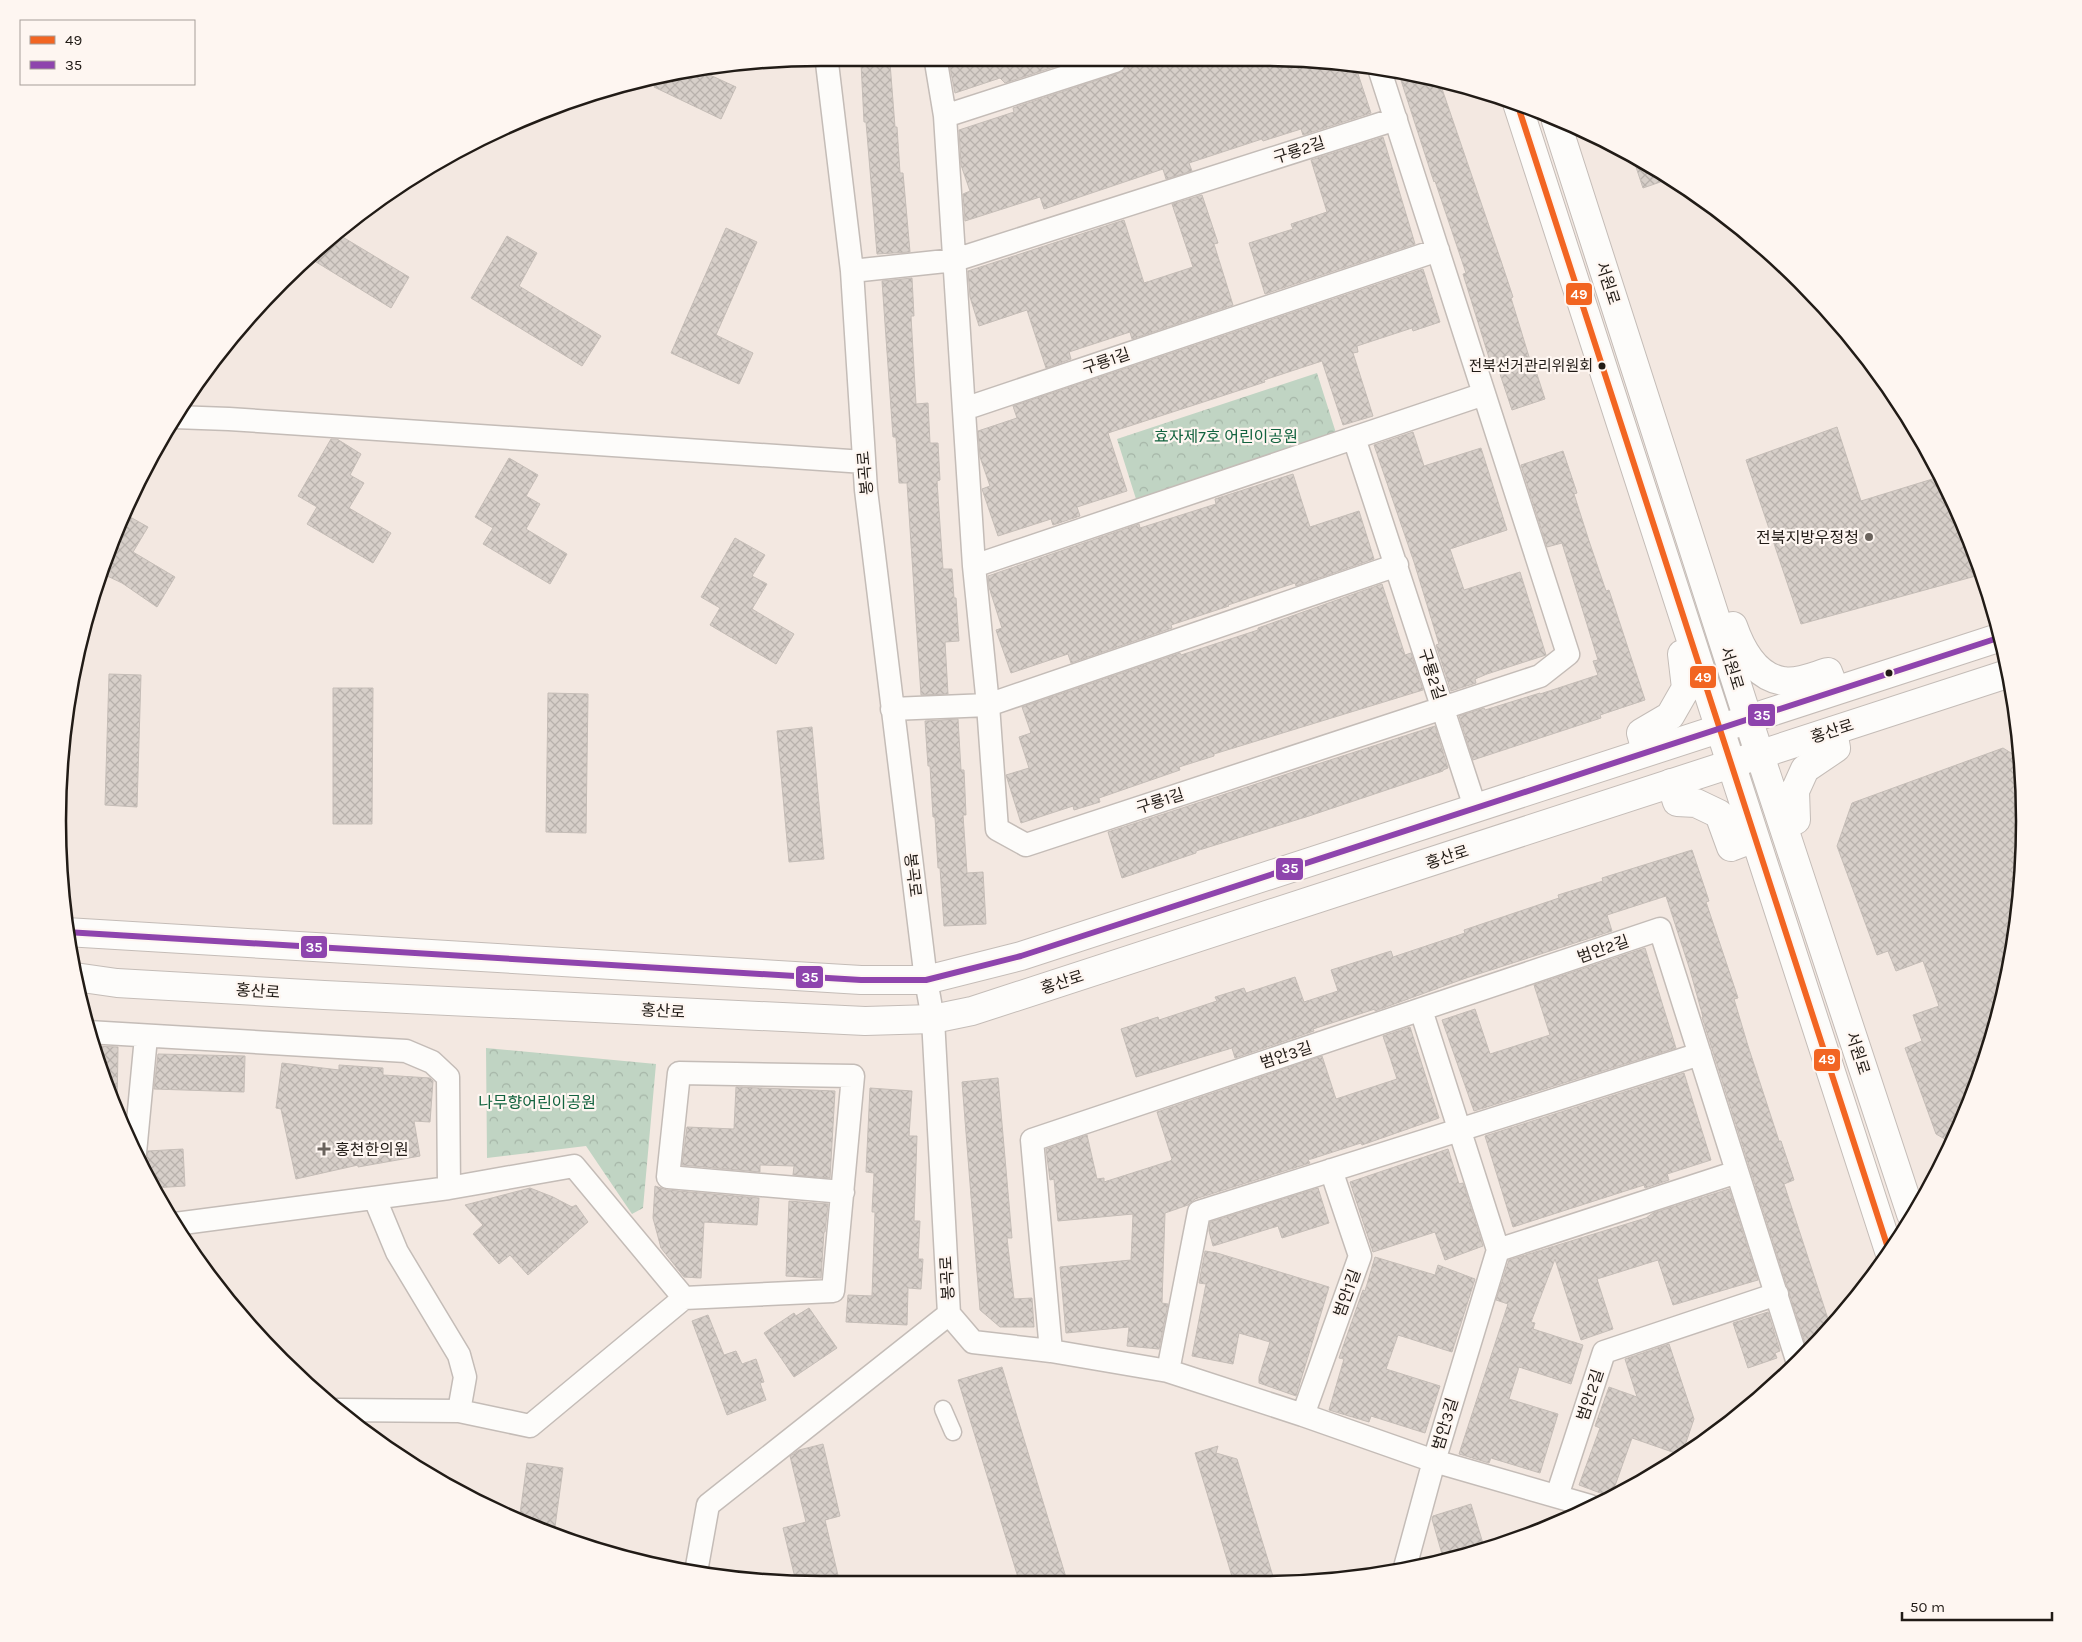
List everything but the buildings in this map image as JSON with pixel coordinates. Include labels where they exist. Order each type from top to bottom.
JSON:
[{"type":"street","name":"봉곡로","points":[[697,1565],[708,1505],[949,1314],[933,1019],[926,980],[892,710],[864,462],[852,270],[827,66]]},
{"type":"street","name":"구룡1길","points":[[937,66],[945,116],[974,566],[988,705],[997,829],[1026,844],[1443,708]]},
{"type":"street","points":[[945,116],[1099,66]]},
{"type":"street","name":"구룡2길","points":[[1354,438],[1443,708],[1540,676],[1568,654],[1382,77]]},
{"type":"street","name":"서원로","points":[[1520,112],[1887,1243]]},
{"type":"street","name":"구룡2길","points":[[955,260],[1396,119]]},
{"type":"street","name":"서원로","points":[[1558,128],[1748,719],[1909,1208]]},
{"type":"street","name":"구룡1길","points":[[964,408],[1438,250]]},
{"type":"street","points":[[852,270],[955,260]]},
{"type":"street","points":[[974,566],[1484,394]]},
{"type":"street","points":[[183,418],[259,421],[864,462]]},
{"type":"street","points":[[892,710],[988,705],[1397,565]]},
{"type":"street","points":[[1716,617],[1729,613],[1740,646],[1761,672],[1782,682],[1796,681],[1828,672],[1835,690]]},
{"type":"street","points":[[75,933],[861,980],[926,980],[1021,956],[1993,640]]},
{"type":"street","points":[[1646,751],[1641,733],[1670,716],[1686,688],[1682,654],[1694,650]]},
{"type":"street","name":"홍산로","points":[[83,978],[117,983],[334,996],[865,1021],[933,1019],[972,1012],[2001,676]]},
{"type":"street","points":[[1443,708],[1475,807]]},
{"type":"street","points":[[1784,825],[1796,820],[1795,791],[1805,769],[1836,748],[1833,730]]},
{"type":"street","points":[[1671,783],[1677,802],[1696,803],[1719,814],[1731,846],[1755,838]]},
{"type":"street","name":"범안2길","points":[[1421,1010],[1660,929],[1796,1354]]},
{"type":"street","points":[[1421,1010],[1498,1250],[1737,1172]]},
{"type":"street","name":"범안3길","points":[[1051,1351],[1032,1140],[1421,1010]]},
{"type":"street","points":[[97,1033],[406,1051],[432,1062],[448,1077],[449,1188]]},
{"type":"street","points":[[136,1138],[146,1037]]},
{"type":"street","points":[[1168,1371],[1198,1212],[1700,1054]]},
{"type":"street","points":[[350,1410],[459,1411],[530,1426],[684,1298],[833,1290],[843,1192],[853,1076],[679,1073],[668,1176],[843,1192]]},
{"type":"street","points":[[183,1223],[375,1199],[574,1166],[684,1298]]},
{"type":"street","name":"범안1길","points":[[1303,1415],[1360,1256],[1331,1170]]},
{"type":"street","points":[[375,1199],[397,1252],[459,1355],[465,1377],[459,1411]]},
{"type":"street","name":"범안3길","points":[[1434,1461],[1498,1250]]},
{"type":"street","name":"범안2길","points":[[1557,1496],[1604,1352],[1777,1294]]},
{"type":"street","points":[[949,1314],[973,1342],[1051,1351],[1168,1371],[1303,1415],[1434,1461],[1582,1504]]},
{"type":"street","points":[[943,1409],[953,1432]]},
{"type":"street","points":[[1407,1561],[1434,1461]]},
{"type":"green space","name":"효자제7호 어린이공원","points":[[1317,373],[1336,433],[1136,499],[1117,439]]},
{"type":"green space","name":"나무향어린이공원","points":[[486,1048],[656,1064],[643,1208],[632,1214],[586,1146],[487,1158]]},
{"type":"transit line","name":"49","points":[[1520,112],[1887,1243]]},
{"type":"transit line","name":"35","points":[[75,933],[861,980],[926,980],[1021,956],[1993,640]]},
{"type":"place","name":"전북선거관리위원회","points":[[1602,366]]},
{"type":"place","name":"전북지방우정청","points":[[1869,537]]},
{"type":"place","name":"홍천한의원","points":[[324,1149]]}]
